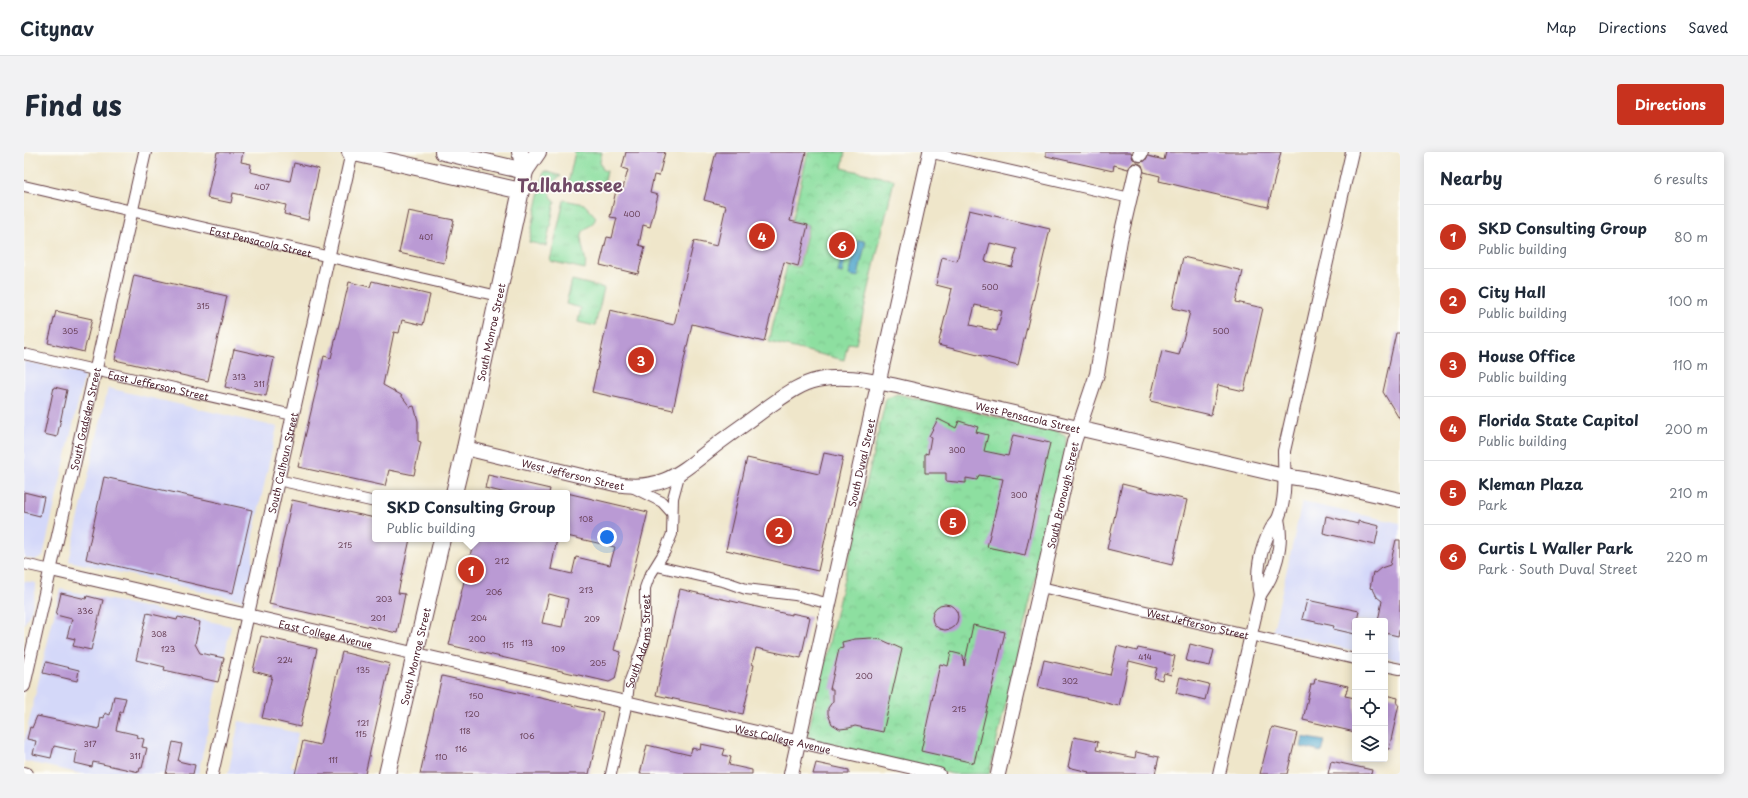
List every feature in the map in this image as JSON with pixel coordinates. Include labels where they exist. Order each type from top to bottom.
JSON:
[{"type":"main road","points":[[351,152],[521,191]]},
{"type":"main road","points":[[443,152],[524,171]]},
{"type":"main road","name":"South Monroe Street","points":[[455,490],[521,191],[524,171],[520,152]]},
{"type":"main road","name":"South Monroe Street","points":[[524,171],[530,166],[538,152]]},
{"type":"main road","name":"South Duval Street","points":[[791,774],[880,383],[930,152]]},
{"type":"main road","name":"South Bronough Street","points":[[998,774],[1074,442],[1097,374],[1120,240],[1136,171]]},
{"type":"main road","name":"West Pensacola Street","points":[[680,472],[781,398],[809,382],[832,377],[855,378],[880,383],[1284,476],[1316,481],[1400,500]]},
{"type":"main road","name":"West Jefferson Street","points":[[465,448],[632,486],[654,484],[666,480],[680,472]]},
{"type":"main road","name":"South Monroe Street","points":[[387,774],[441,542]]},
{"type":"street","name":"South Gadsden Street","points":[[24,686],[145,152]]},
{"type":"street","name":"South Calhoun Street","points":[[212,774],[351,152]]},
{"type":"street","points":[[930,152],[1130,198]]},
{"type":"street","points":[[1219,774],[1260,595],[1258,571],[1264,542],[1278,519],[1283,494],[1284,450],[1352,152]]},
{"type":"street","name":"East Pensacola Street","points":[[24,186],[498,296]]},
{"type":"street","name":"East Jefferson Street","points":[[24,354],[292,415]]},
{"type":"street","name":"South Adams Street","points":[[611,774],[627,702],[629,683],[645,640],[645,588],[649,577],[657,566],[672,534],[673,498],[680,472]]},
{"type":"street","points":[[278,480],[372,501]]},
{"type":"street","points":[[632,486],[662,502],[672,513]]},
{"type":"street","name":"East College Avenue","points":[[24,564],[627,702]]},
{"type":"street","points":[[657,566],[726,582],[746,589],[795,594],[830,604]]},
{"type":"street","name":"West Jefferson Street","points":[[1041,587],[1352,658]]},
{"type":"street","points":[[1388,667],[1400,669]]},
{"type":"street","name":"West College Avenue","points":[[627,702],[939,774]]},
{"type":"shaded area","points":[[24,361],[81,374],[84,377],[43,556],[34,560],[24,557]]},
{"type":"shaded area","points":[[108,388],[277,427],[253,535],[253,569],[246,601],[69,561]]},
{"type":"shaded area","points":[[1302,502],[1400,523],[1400,661],[1388,659],[1388,618],[1352,618],[1352,650],[1273,631]]},
{"type":"shaded area","points":[[24,581],[36,583],[36,588],[31,611],[24,625]]},
{"type":"shaded area","points":[[60,589],[231,626],[198,774],[82,774],[24,761],[24,743]]},
{"type":"shaded area","points":[[239,721],[298,733],[291,766],[330,774],[228,774]]},
{"type":"green space","points":[[575,152],[602,152],[600,162],[603,170],[607,171],[605,181],[590,189],[568,184]]},
{"type":"green space","points":[[808,152],[845,152],[842,168],[894,180],[856,344],[848,343],[844,360],[769,342],[787,265],[799,267],[809,225],[792,221]]},
{"type":"green space","points":[[544,171],[561,176],[552,184],[550,191],[555,202],[546,246],[529,242]]},
{"type":"green space","points":[[564,200],[584,204],[596,217],[595,220],[583,232],[581,238],[586,265],[585,269],[550,261]]},
{"type":"green space","points":[[572,280],[604,288],[595,326],[578,322],[581,308],[566,304]]},
{"type":"green space","points":[[897,394],[1060,432],[1066,437],[1066,449],[989,774],[953,774],[812,740],[808,733],[886,399]]},
{"type":"water","points":[[846,237],[850,238],[842,273],[838,272]]},
{"type":"water","points":[[858,240],[866,241],[858,277],[849,275]]},
{"type":"water","points":[[1303,737],[1324,741],[1321,752],[1301,747]]},
{"type":"building","points":[[217,152],[243,152],[241,162],[251,164],[250,172],[290,181],[294,163],[319,169],[308,220],[284,214],[286,205],[233,193],[231,203],[207,198]]},
{"type":"building","points":[[626,152],[665,152],[659,176],[654,175],[650,193],[658,195],[650,227],[643,225],[639,245],[645,247],[638,274],[600,265],[607,237],[612,238],[617,218],[610,217],[617,186],[623,188],[628,170],[622,168]]},
{"type":"building","points":[[716,152],[806,152],[790,221],[808,225],[798,266],[784,262],[764,342],[692,324],[673,410],[592,392],[610,310],[674,325],[694,241],[717,246],[726,206],[704,200]]},
{"type":"building","points":[[1046,152],[1131,152],[1133,159],[1140,162],[1145,161],[1148,156],[1164,160],[1166,152],[1281,152],[1268,207],[1159,181],[1160,176],[1144,172],[1142,165],[1138,163],[1133,163],[1128,169],[1114,165],[1113,171],[1046,156]]},
{"type":"building","points":[[969,210],[1050,229],[1018,365],[938,345],[952,289],[936,285],[942,257],[957,261]],"holes":[[[990,243],[1017,249],[1012,267],[985,261]],[[975,305],[1002,311],[997,331],[970,325]]]},
{"type":"building","points":[[408,211],[454,220],[444,263],[399,253]]},
{"type":"building","points":[[1183,257],[1243,271],[1236,302],[1263,308],[1244,391],[1218,385],[1211,415],[1150,401],[1162,351],[1179,355],[1190,312],[1172,308]]},
{"type":"building","points":[[134,275],[227,296],[208,381],[115,360]]},
{"type":"building","points":[[372,281],[430,295],[423,325],[402,320],[399,333],[394,332],[383,385],[401,395],[410,407],[414,406],[418,421],[418,441],[421,442],[414,475],[389,470],[385,486],[298,467],[324,356],[331,358],[349,282],[370,287]]},
{"type":"building","points":[[56,311],[92,319],[84,352],[48,343]]},
{"type":"building","points":[[1396,333],[1400,333],[1400,420],[1383,392]]},
{"type":"building","points":[[234,349],[274,358],[266,396],[225,387]]},
{"type":"building","points":[[54,387],[67,390],[57,437],[44,434]]},
{"type":"building","points":[[938,419],[956,428],[959,421],[978,427],[976,432],[988,435],[984,451],[1008,456],[1013,435],[1050,443],[1025,555],[987,547],[1003,479],[979,475],[977,480],[966,478],[966,483],[946,481],[946,473],[925,473],[925,453],[928,454],[931,437],[929,436]]},
{"type":"building","points":[[824,453],[843,457],[818,571],[726,550],[747,458],[819,474]]},
{"type":"building","points":[[488,475],[550,489],[493,490],[485,488]]},
{"type":"building","points":[[104,477],[252,510],[233,593],[86,559]]},
{"type":"building","points":[[1122,484],[1187,500],[1172,565],[1107,549]]},
{"type":"building","points":[[24,492],[44,497],[40,516],[24,512]]},
{"type":"building","points":[[570,494],[648,512],[614,650],[621,652],[615,679],[609,682],[449,645],[473,542],[556,542],[551,569],[572,574],[576,557],[610,565],[615,547],[570,537]],"holes":[[[549,594],[568,599],[562,627],[542,623]]]},
{"type":"building","points":[[292,500],[372,517],[372,542],[409,542],[398,593],[405,594],[397,633],[269,604]]},
{"type":"building","points":[[1326,516],[1358,524],[1358,521],[1379,526],[1375,545],[1323,533]]},
{"type":"building","points":[[1396,540],[1400,540],[1400,626],[1398,636],[1388,634],[1388,618],[1379,618],[1382,601],[1377,597],[1373,589],[1370,588],[1373,572],[1375,573],[1381,568],[1390,565]]},
{"type":"building","points":[[680,589],[791,615],[791,613],[810,617],[801,658],[756,648],[752,664],[754,665],[743,714],[656,695]]},
{"type":"building","points":[[61,593],[86,599],[87,596],[103,600],[91,650],[73,646],[75,639],[67,637],[72,619],[56,615]]},
{"type":"building","points":[[1307,600],[1359,611],[1358,618],[1352,618],[1352,633],[1333,629],[1334,626],[1302,619]]},
{"type":"building","points":[[945,604],[954,608],[958,617],[954,626],[945,630],[936,626],[932,617],[936,608]]},
{"type":"building","points":[[147,613],[177,620],[178,617],[200,622],[195,644],[200,653],[224,658],[218,682],[164,670],[165,667],[136,660]]},
{"type":"building","points":[[973,625],[1005,632],[974,763],[921,751],[940,664],[948,666],[951,652],[963,655],[964,666]]},
{"type":"building","points":[[261,636],[317,649],[300,727],[262,718],[272,676],[253,671]]},
{"type":"building","points":[[871,638],[882,640],[902,649],[883,732],[855,726],[840,729],[832,724],[828,714],[828,708],[833,701],[833,689],[830,689],[839,649],[843,648],[842,642]]},
{"type":"building","points":[[1190,644],[1214,650],[1210,666],[1186,661]]},
{"type":"building","points":[[1117,646],[1137,651],[1138,648],[1175,656],[1171,675],[1164,673],[1162,680],[1154,678],[1157,668],[1129,661],[1119,706],[1038,687],[1044,660],[1110,675]]},
{"type":"building","points":[[342,652],[390,664],[365,774],[295,774],[303,741],[320,745]]},
{"type":"building","points":[[46,662],[79,670],[77,681],[43,673]]},
{"type":"building","points":[[442,676],[603,712],[589,774],[420,774]]},
{"type":"building","points":[[1180,677],[1209,684],[1205,700],[1176,693]]},
{"type":"building","points":[[1315,679],[1348,686],[1345,696],[1352,697],[1352,731],[1303,720],[1311,684],[1314,684]]},
{"type":"building","points":[[114,696],[126,698],[122,712],[120,712],[116,730],[138,735],[137,737],[144,739],[142,747],[147,748],[142,768],[140,768],[139,772],[93,762],[92,767],[75,763],[77,751],[54,746],[51,758],[33,754],[36,741],[27,739],[30,727],[32,728],[37,716],[99,729],[101,717],[104,718],[105,713],[110,715]]},
{"type":"building","points":[[1388,696],[1398,698],[1397,704],[1399,704],[1389,749]]},
{"type":"building","points":[[1272,727],[1297,733],[1287,774],[1260,774]]},
{"type":"building","points":[[1074,737],[1098,742],[1096,750],[1135,758],[1136,752],[1159,757],[1155,774],[1088,774],[1089,772],[1068,767]]},
{"type":"building","points":[[173,742],[182,744],[178,761],[195,765],[193,774],[166,774]]},
{"type":"building","points":[[701,744],[725,749],[723,755],[731,757],[729,765],[752,770],[752,774],[640,774],[647,745],[690,755],[692,748],[700,750]]},
{"type":"building","points":[[1331,761],[1372,770],[1371,774],[1328,774]]},
{"type":"building","points":[[816,763],[849,770],[849,774],[813,774]]},
{"type":"place","name":"Florida State Capitol","points":[[762,236]]},
{"type":"place","name":"Curtis L Waller Park","points":[[842,245]]},
{"type":"place","name":"House Office","points":[[641,360]]},
{"type":"place","name":"Kleman Plaza","points":[[953,522]]},
{"type":"place","name":"City Hall","points":[[779,531]]},
{"type":"place","name":"SKD Consulting Group","points":[[471,570]]},
{"type":"district","name":"Tallahassee","points":[[570,184]]}]
